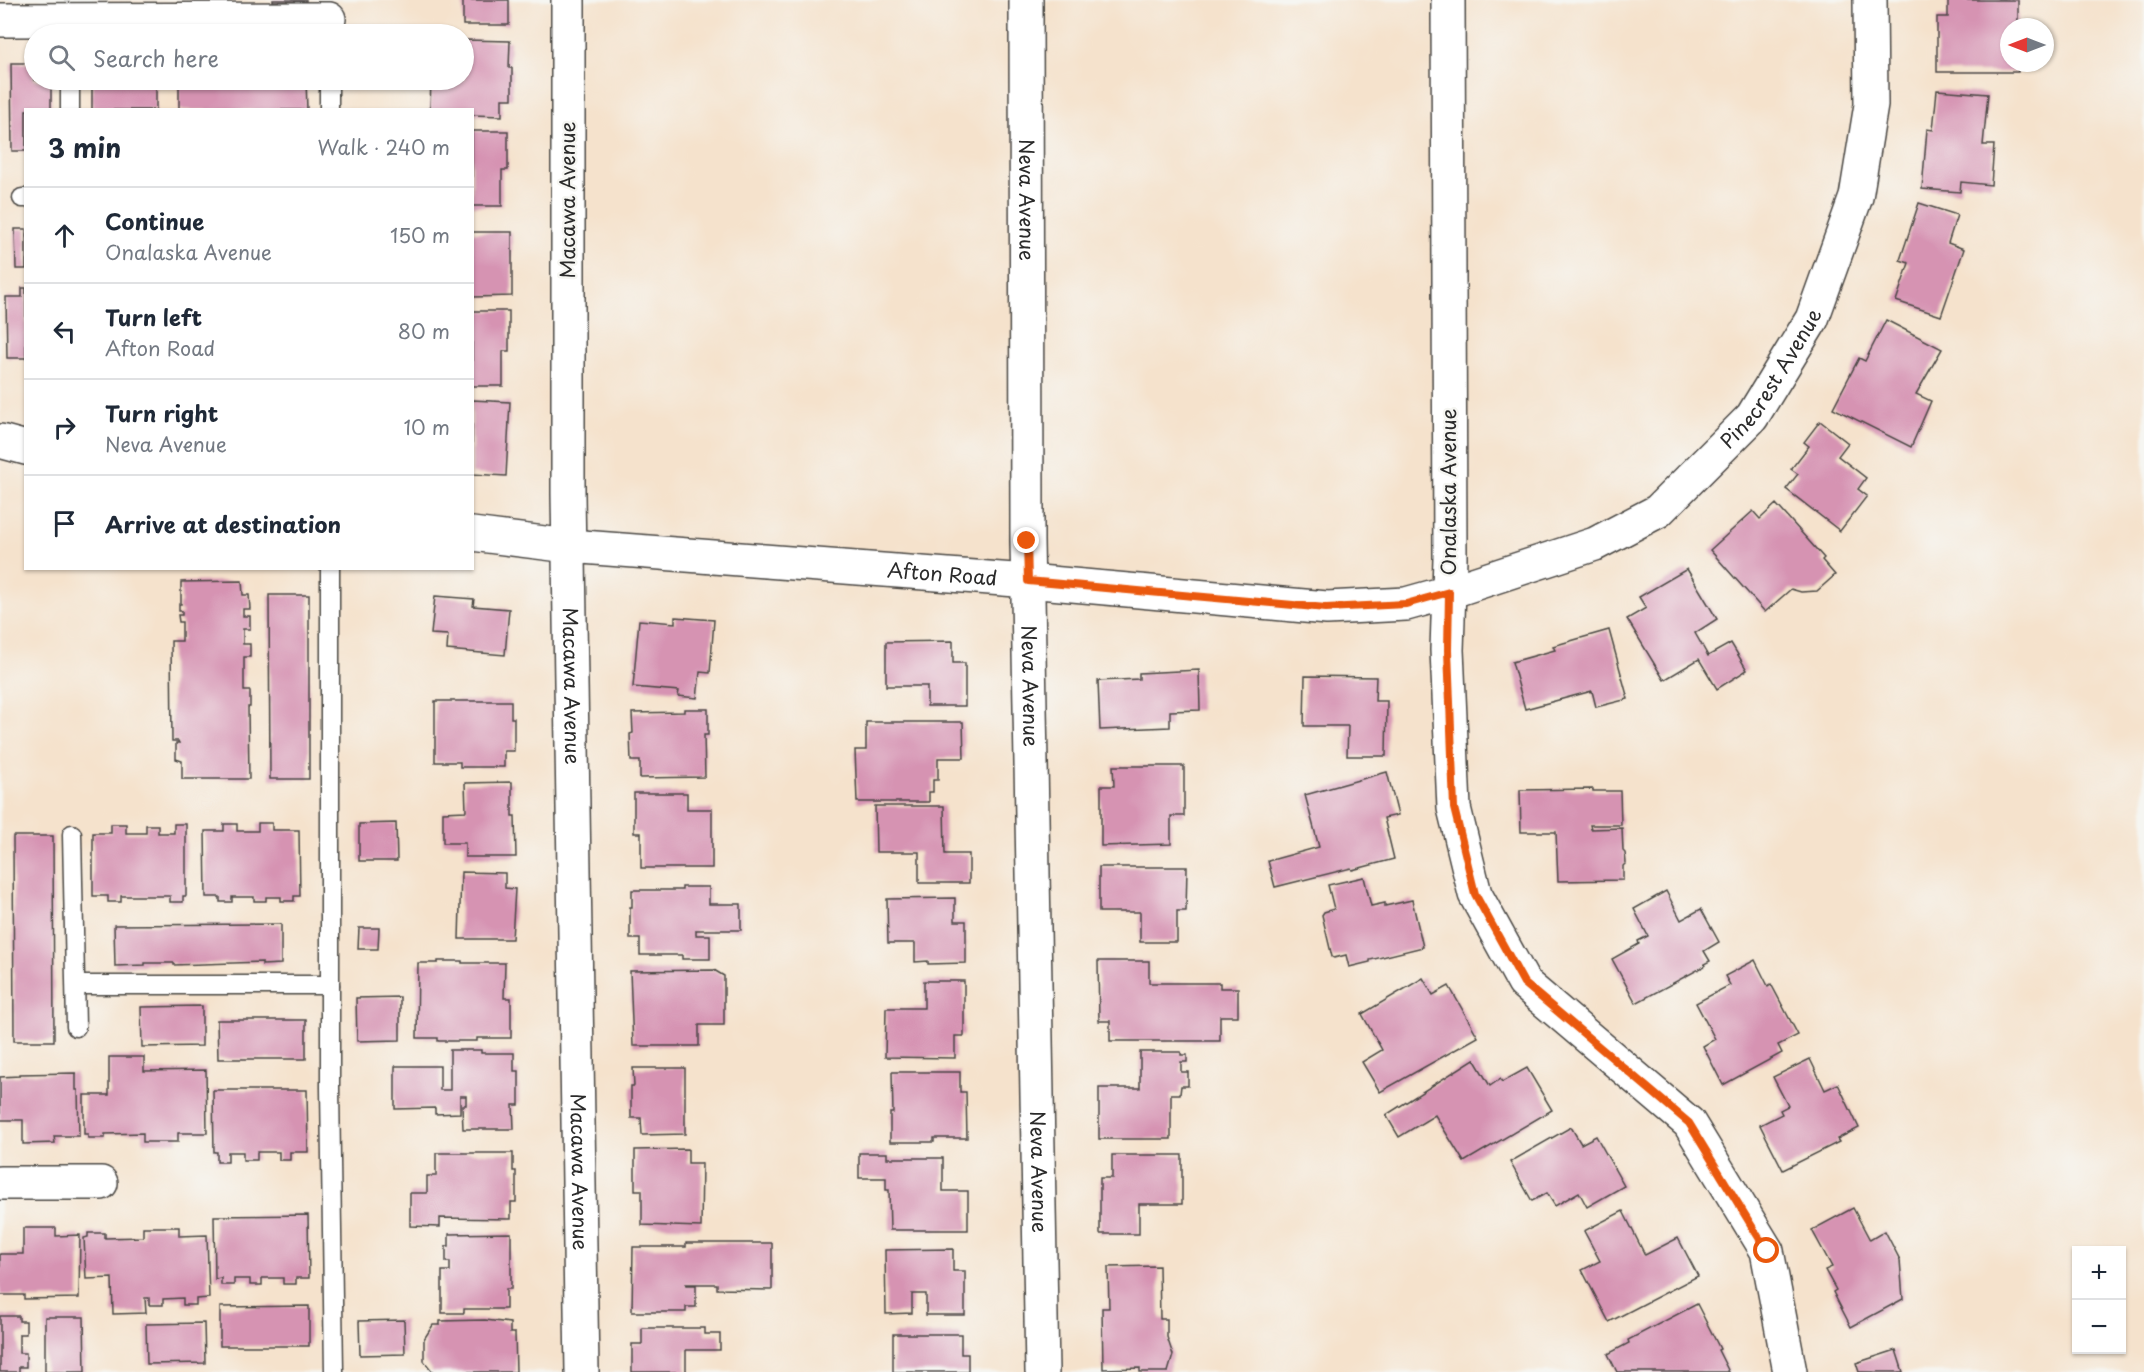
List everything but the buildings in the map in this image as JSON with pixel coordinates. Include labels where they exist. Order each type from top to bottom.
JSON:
[{"type":"street","name":"Macawa Avenue","points":[[567,0],[569,546],[582,1372]]},
{"type":"street","name":"Neva Avenue","points":[[1026,0],[1028,581],[1042,1372]]},
{"type":"street","name":"Onalaska Avenue","points":[[1448,0],[1448,650],[1454,808],[1475,894],[1524,983],[1689,1123],[1767,1251],[1790,1372]]},
{"type":"street","name":"Pinecrest Avenue","points":[[1449,592],[1595,544],[1658,511],[1752,417],[1812,319],[1856,197],[1872,105],[1870,0]]},
{"type":"street","points":[[0,20],[329,18]]},
{"type":"street","points":[[0,441],[24,447]]},
{"type":"street","name":"Afton Road","points":[[474,534],[569,546],[1028,581],[1326,608],[1406,604],[1449,592]]},
{"type":"street","points":[[0,1183],[101,1183]]},
{"type":"lane","points":[[70,90],[70,108]]},
{"type":"lane","points":[[329,90],[329,108]]},
{"type":"lane","points":[[330,570],[330,985],[334,1372]]},
{"type":"lane","points":[[72,834],[76,1027]]},
{"type":"lane","points":[[76,985],[330,985]]},
{"type":"route","points":[[1027,541],[1028,581],[1326,608],[1406,604],[1449,592],[1448,650],[1454,808],[1475,894],[1524,983],[1689,1123],[1767,1251]]}]
